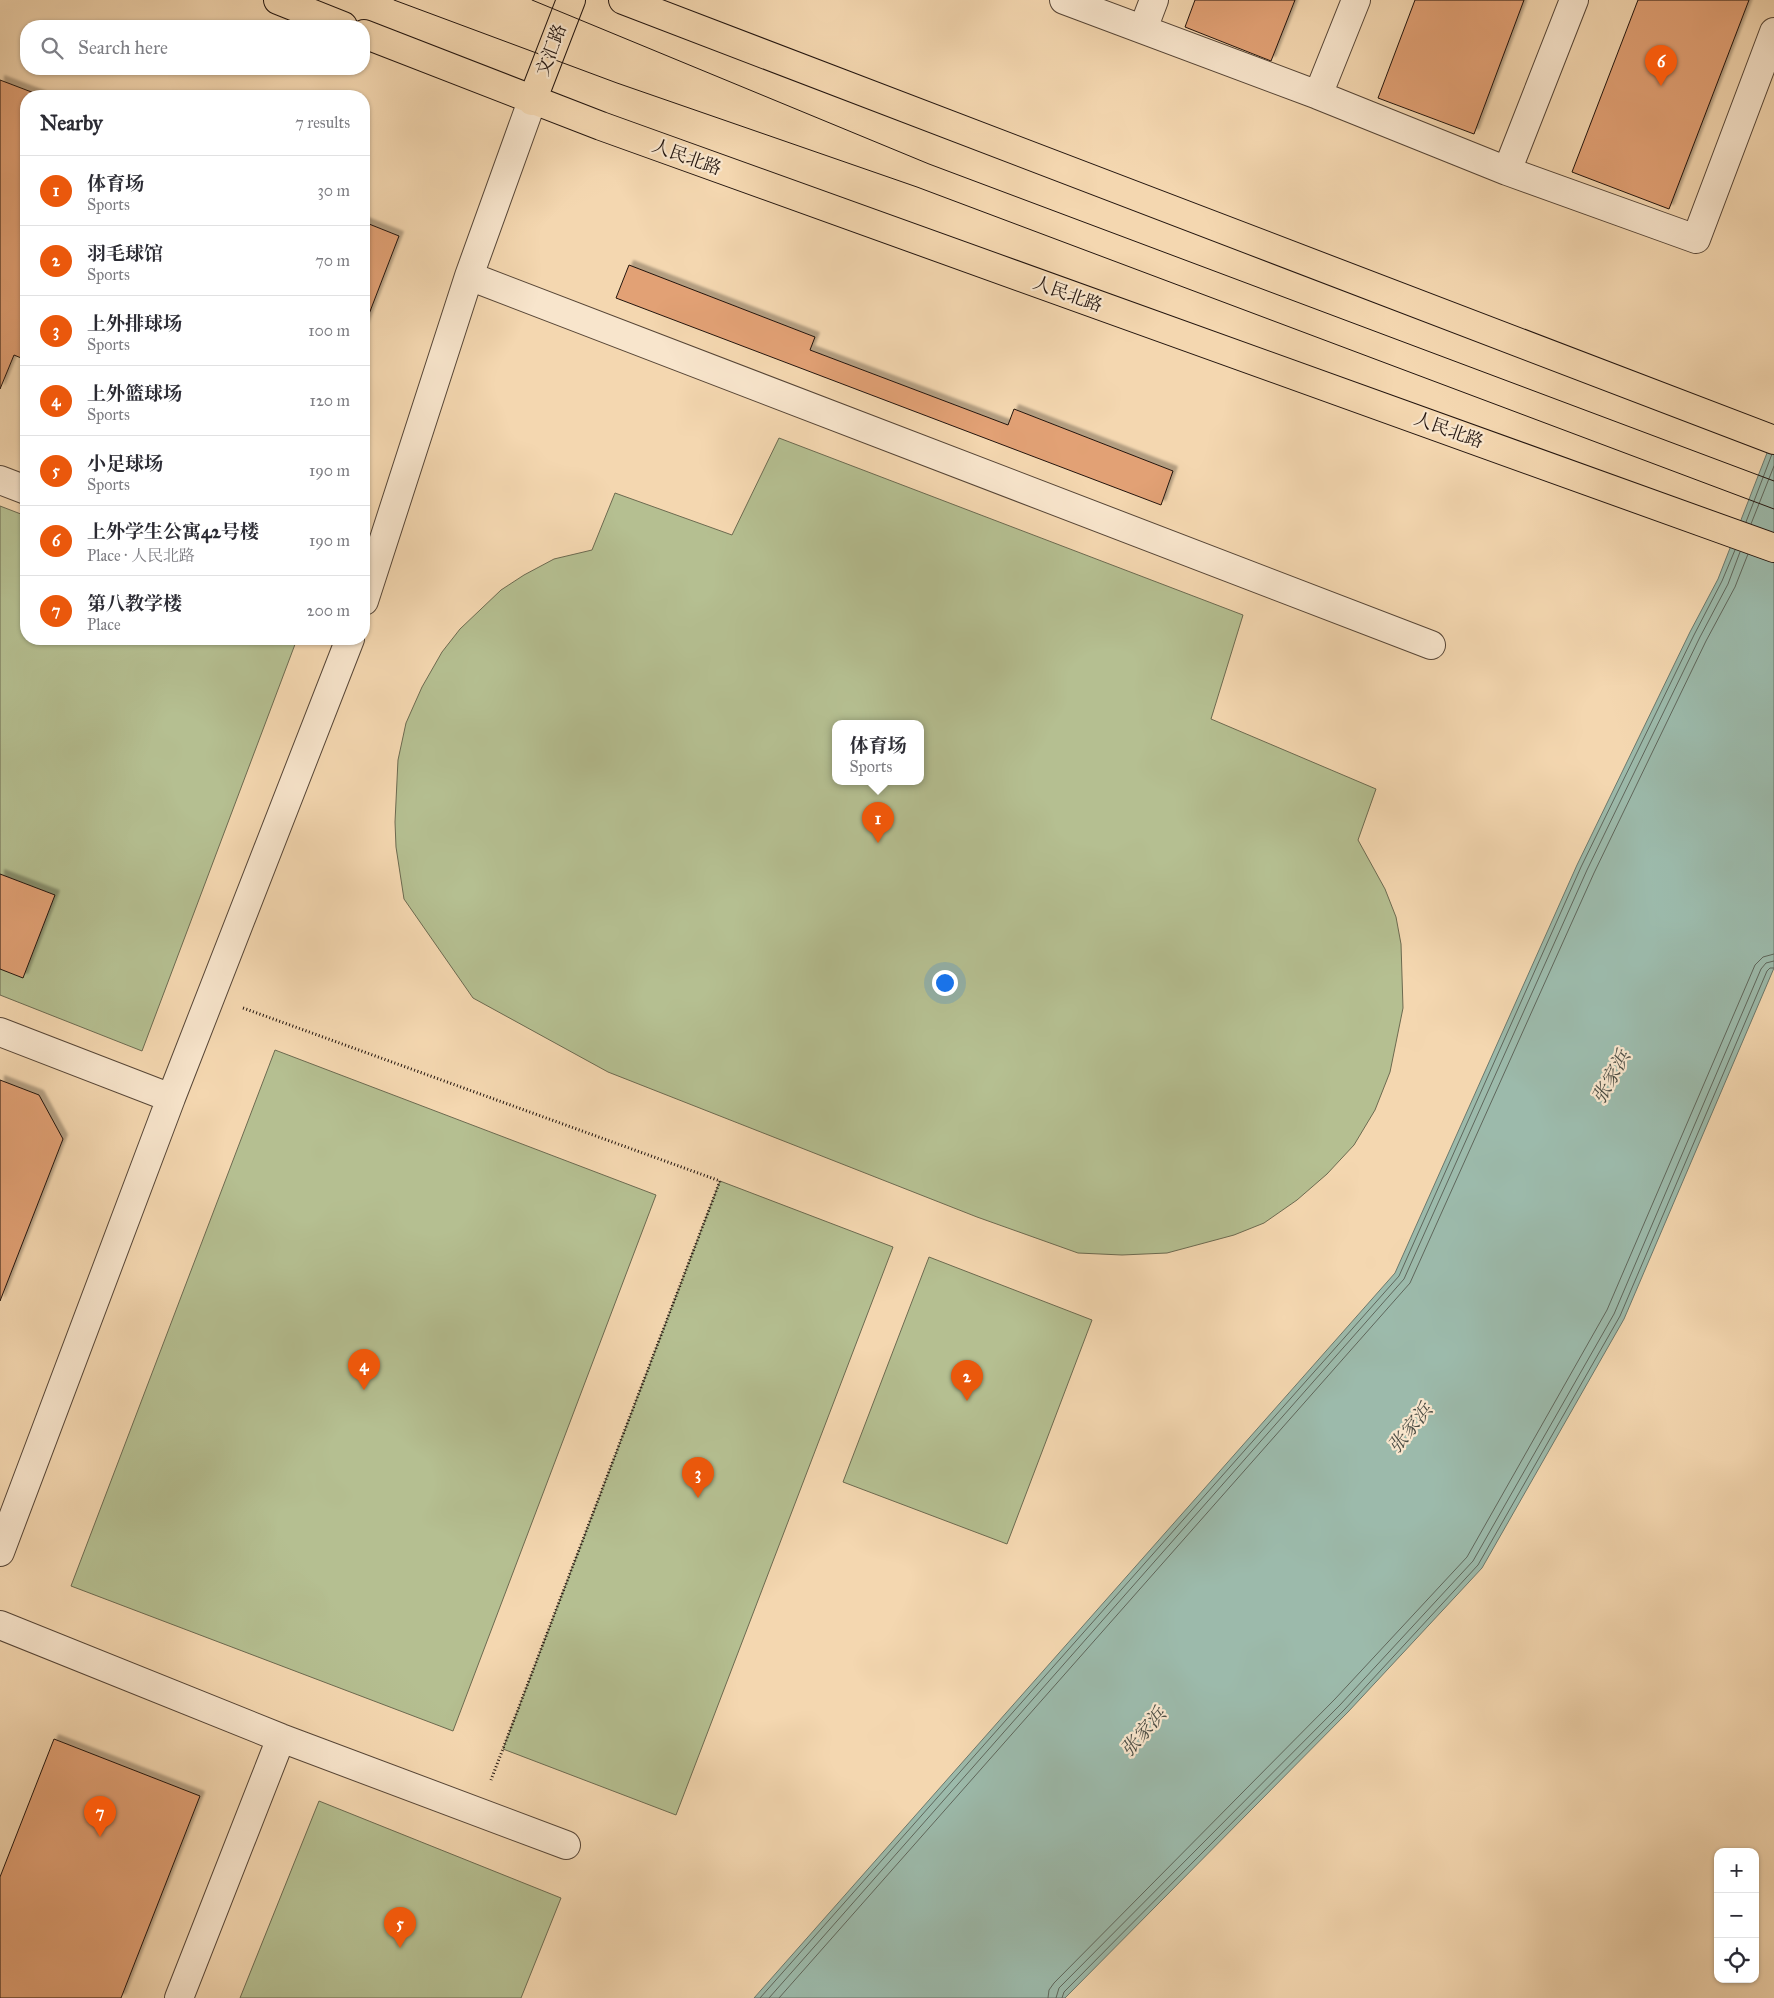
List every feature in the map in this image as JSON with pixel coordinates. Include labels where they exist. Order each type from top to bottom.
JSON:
[{"type":"main road","points":[[278,0],[328,20]]},
{"type":"main road","name":"文汇路","points":[[532,101],[571,0]]},
{"type":"main road","points":[[623,0],[1774,440]]},
{"type":"main road","name":"人民北路","points":[[370,36],[532,101],[1774,548]]},
{"type":"street","points":[[1064,0],[1318,95],[1507,171],[1696,239],[1774,32]]},
{"type":"street","points":[[1143,29],[1154,0]]},
{"type":"street","points":[[1318,95],[1356,0]]},
{"type":"street","points":[[1507,171],[1574,0]]},
{"type":"street","points":[[370,582],[469,276],[532,101]]},
{"type":"street","points":[[469,276],[1431,645]]},
{"type":"street","points":[[0,480],[20,488]]},
{"type":"street","points":[[0,1552],[210,996],[348,645]]},
{"type":"street","points":[[0,1032],[171,1098]]},
{"type":"street","points":[[0,1625],[281,1738],[479,1810],[566,1845]]},
{"type":"street","points":[[179,1998],[281,1738]]},
{"type":"path","points":[[210,996],[720,1181],[479,1810]]},
{"type":"green space","points":[[779,438],[1243,615],[1211,719],[1376,789],[1358,840],[1385,889],[1396,917],[1401,944],[1403,1008],[1390,1072],[1375,1110],[1354,1145],[1327,1174],[1297,1200],[1264,1223],[1234,1235],[1167,1253],[1122,1255],[1078,1253],[977,1217],[608,1072],[473,998],[404,899],[396,847],[395,822],[398,760],[406,723],[422,687],[442,652],[460,629],[501,590],[524,575],[554,559],[592,550],[615,493],[732,535]]},
{"type":"green space","points":[[0,506],[20,514],[20,645],[295,645],[142,1051],[0,995]]},
{"type":"green space","points":[[275,1050],[656,1195],[453,1731],[71,1586]]},
{"type":"green space","points":[[720,1181],[893,1247],[676,1815],[503,1749]]},
{"type":"green space","points":[[929,1257],[1092,1320],[1007,1544],[843,1482]]},
{"type":"green space","points":[[319,1801],[561,1898],[521,1998],[240,1998]]},
{"type":"water","name":"张家浜","points":[[1774,435],[1774,968],[1624,1319],[1482,1568],[1348,1712],[1065,1998],[754,1998],[1395,1273],[1577,865],[1690,632],[1718,579]]},
{"type":"building","points":[[1195,0],[1295,0],[1271,61],[1185,27]]},
{"type":"building","points":[[1415,0],[1524,0],[1474,134],[1378,98]]},
{"type":"building","points":[[1638,0],[1749,0],[1669,209],[1572,172]]},
{"type":"building","points":[[0,80],[26,90],[20,90],[20,358],[14,355],[0,389]]},
{"type":"building","points":[[370,224],[399,236],[370,311]]},
{"type":"building","points":[[629,265],[815,337],[810,350],[1008,425],[1014,409],[1173,471],[1161,505],[616,298]]},
{"type":"building","points":[[0,874],[55,895],[23,978],[0,969]]},
{"type":"building","points":[[0,1080],[39,1095],[63,1139],[0,1301]]},
{"type":"building","points":[[54,1739],[200,1796],[121,1998],[0,1998],[0,1877]]},
{"type":"tram line","points":[[394,0],[617,83],[917,187],[1774,509]]},
{"type":"tram line","points":[[532,0],[929,164],[1774,481]]},
{"type":"place","name":"上外学生公寓42号楼","points":[[1661,86]]},
{"type":"place","name":"体育场","points":[[878,843]]},
{"type":"place","name":"上外篮球场","points":[[364,1390]]},
{"type":"place","name":"羽毛球馆","points":[[967,1401]]},
{"type":"place","name":"上外排球场","points":[[698,1498]]},
{"type":"place","name":"第八教学楼","points":[[100,1837]]},
{"type":"place","name":"小足球场","points":[[400,1948]]}]
